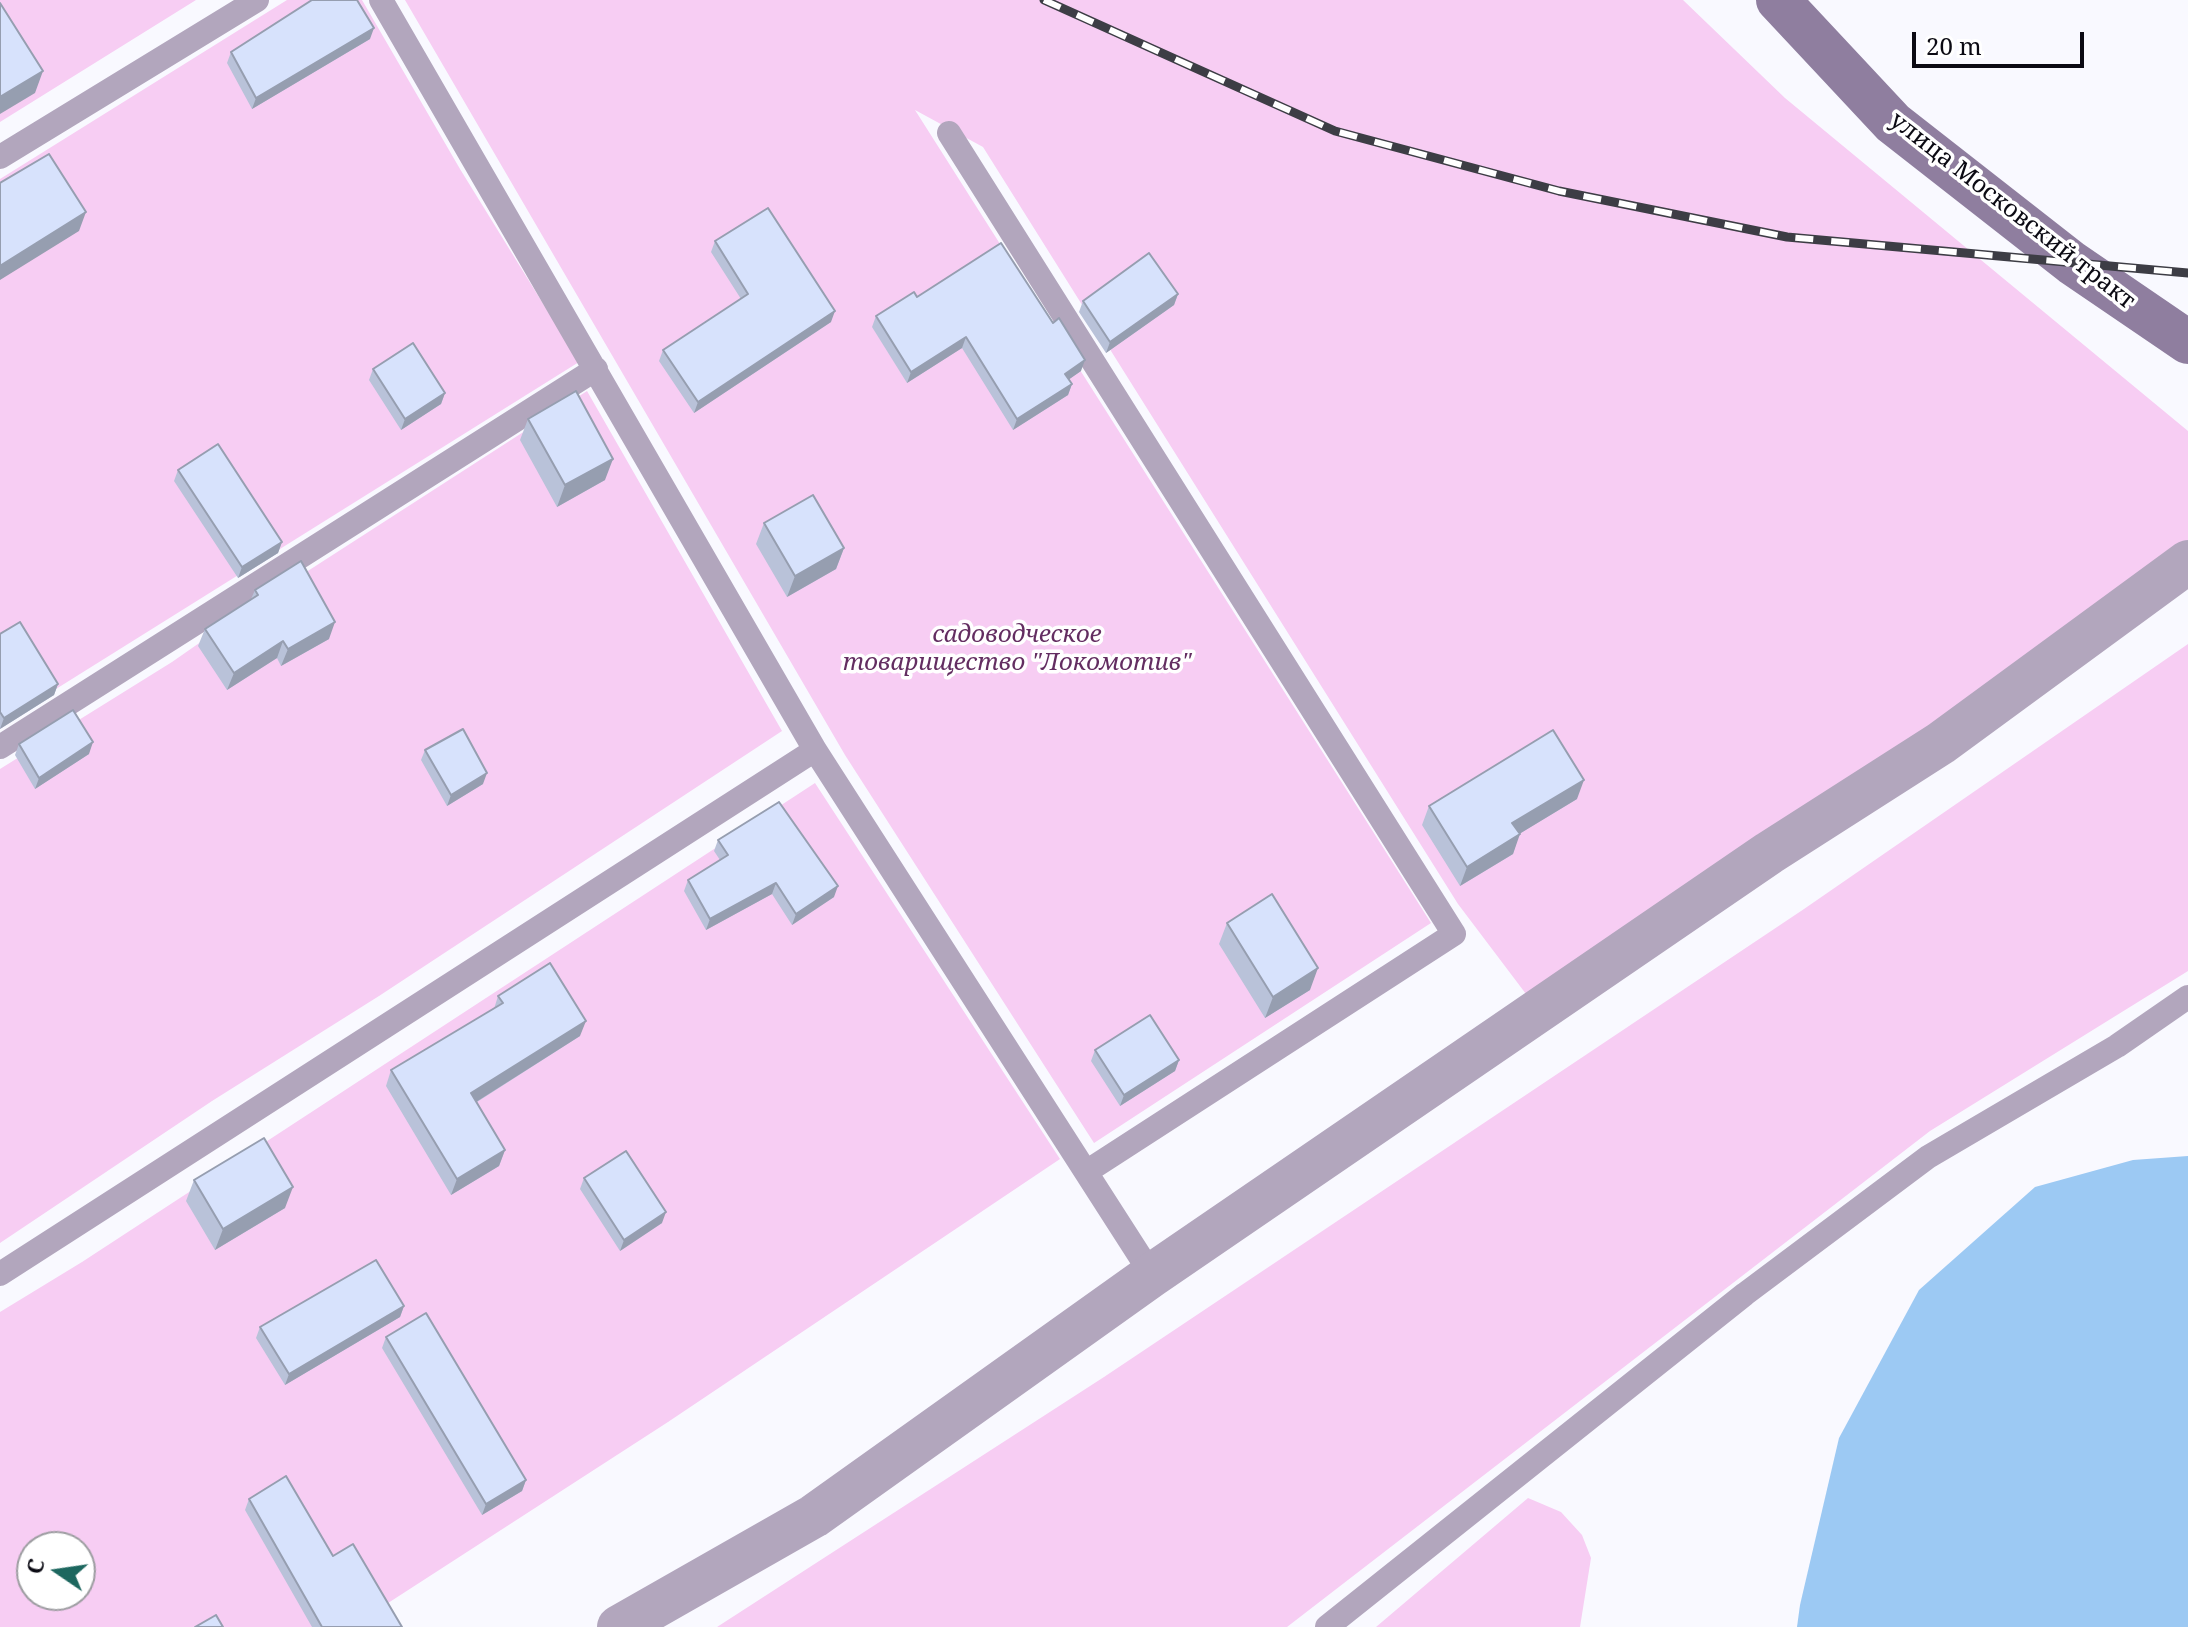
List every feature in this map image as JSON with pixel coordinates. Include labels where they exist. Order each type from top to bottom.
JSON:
[{"type":"street","name":"улица Московский тракт","points":[[1778,0],[1893,123],[2072,263],[2188,342]]},
{"type":"street","points":[[619,1627],[814,1516],[1152,1275],[1769,853],[1941,743],[2188,562]]},
{"type":"lane","points":[[0,157],[257,0]]},
{"type":"lane","points":[[381,0],[815,750],[1152,1275]]},
{"type":"lane","points":[[949,133],[1454,934],[1086,1172]]},
{"type":"lane","points":[[0,747],[596,369]]},
{"type":"lane","points":[[0,1274],[815,750]]},
{"type":"lane","points":[[1327,1627],[1745,1294],[1928,1157],[2117,1046],[2188,997]]},
{"type":"green space","points":[[0,0],[196,0],[0,122]]},
{"type":"green space","points":[[287,0],[362,0],[460,169],[579,362],[0,724],[0,179]]},
{"type":"green space","name":"садоводческое товарищество \"Локомотив\"","points":[[405,0],[1683,0],[1785,98],[2188,431],[2188,540],[2150,574],[1813,808],[1526,994],[1458,904],[983,147],[915,110],[1431,923],[1094,1143],[845,755]]},
{"type":"green space","points":[[587,391],[782,731],[379,996],[212,1101],[0,1243],[0,769],[172,662],[238,616]]},
{"type":"green space","points":[[2188,644],[2188,971],[1930,1131],[1287,1627],[717,1627],[1104,1377],[1804,909]]},
{"type":"green space","points":[[815,783],[1060,1159],[668,1422],[351,1627],[0,1627],[0,1312],[82,1262]]},
{"type":"green space","points":[[1528,1498],[1561,1512],[1582,1535],[1591,1558],[1580,1627],[1376,1627]]},
{"type":"water","points":[[2188,1156],[2188,1627],[1797,1627],[1839,1438],[1919,1290],[2035,1187],[2133,1160]]},
{"type":"building","points":[[312,0],[357,0],[374,28],[256,98],[231,52]]},
{"type":"building","points":[[0,3],[43,71],[0,97]]},
{"type":"building","points":[[49,154],[86,212],[0,266],[0,183]]},
{"type":"building","points":[[768,208],[835,311],[698,402],[663,350],[748,294],[715,241]]},
{"type":"building","points":[[1001,243],[1053,323],[1059,318],[1085,360],[1065,374],[1072,384],[1017,419],[966,337],[911,372],[876,316],[914,292],[917,297]]},
{"type":"building","points":[[1149,253],[1178,294],[1110,342],[1083,301]]},
{"type":"building","points":[[413,343],[445,393],[405,419],[373,369]]},
{"type":"building","points":[[576,391],[613,459],[565,485],[528,419]]},
{"type":"building","points":[[218,444],[282,542],[242,567],[178,470]]},
{"type":"building","points":[[813,495],[844,548],[795,576],[764,523]]},
{"type":"building","points":[[301,561],[335,622],[288,649],[283,641],[234,673],[205,629],[258,595],[255,590]]},
{"type":"building","points":[[20,622],[58,684],[4,718],[0,712],[0,634]]},
{"type":"building","points":[[73,710],[93,742],[39,778],[19,744]]},
{"type":"building","points":[[463,729],[487,773],[451,795],[425,750]]},
{"type":"building","points":[[1553,730],[1584,780],[1512,823],[1520,834],[1467,867],[1429,806]]},
{"type":"building","points":[[779,802],[838,886],[796,914],[776,883],[710,919],[688,880],[728,855],[718,840]]},
{"type":"building","points":[[1272,894],[1318,968],[1273,997],[1227,923]]},
{"type":"building","points":[[550,963],[586,1021],[471,1093],[505,1150],[457,1179],[391,1070],[503,1003],[498,996]]},
{"type":"building","points":[[1150,1015],[1179,1060],[1124,1095],[1095,1050]]},
{"type":"building","points":[[264,1138],[293,1187],[223,1229],[194,1180]]},
{"type":"building","points":[[626,1151],[666,1212],[624,1240],[584,1178]]},
{"type":"building","points":[[376,1260],[404,1306],[289,1374],[260,1327]]},
{"type":"building","points":[[426,1313],[526,1480],[486,1504],[386,1337]]},
{"type":"building","points":[[286,1476],[333,1556],[353,1544],[402,1627],[322,1627],[249,1499]]},
{"type":"building","points":[[216,1615],[223,1627],[195,1627]]},
{"type":"railway","points":[[1044,0],[1335,131],[1559,191],[1787,237],[2188,273]]}]
